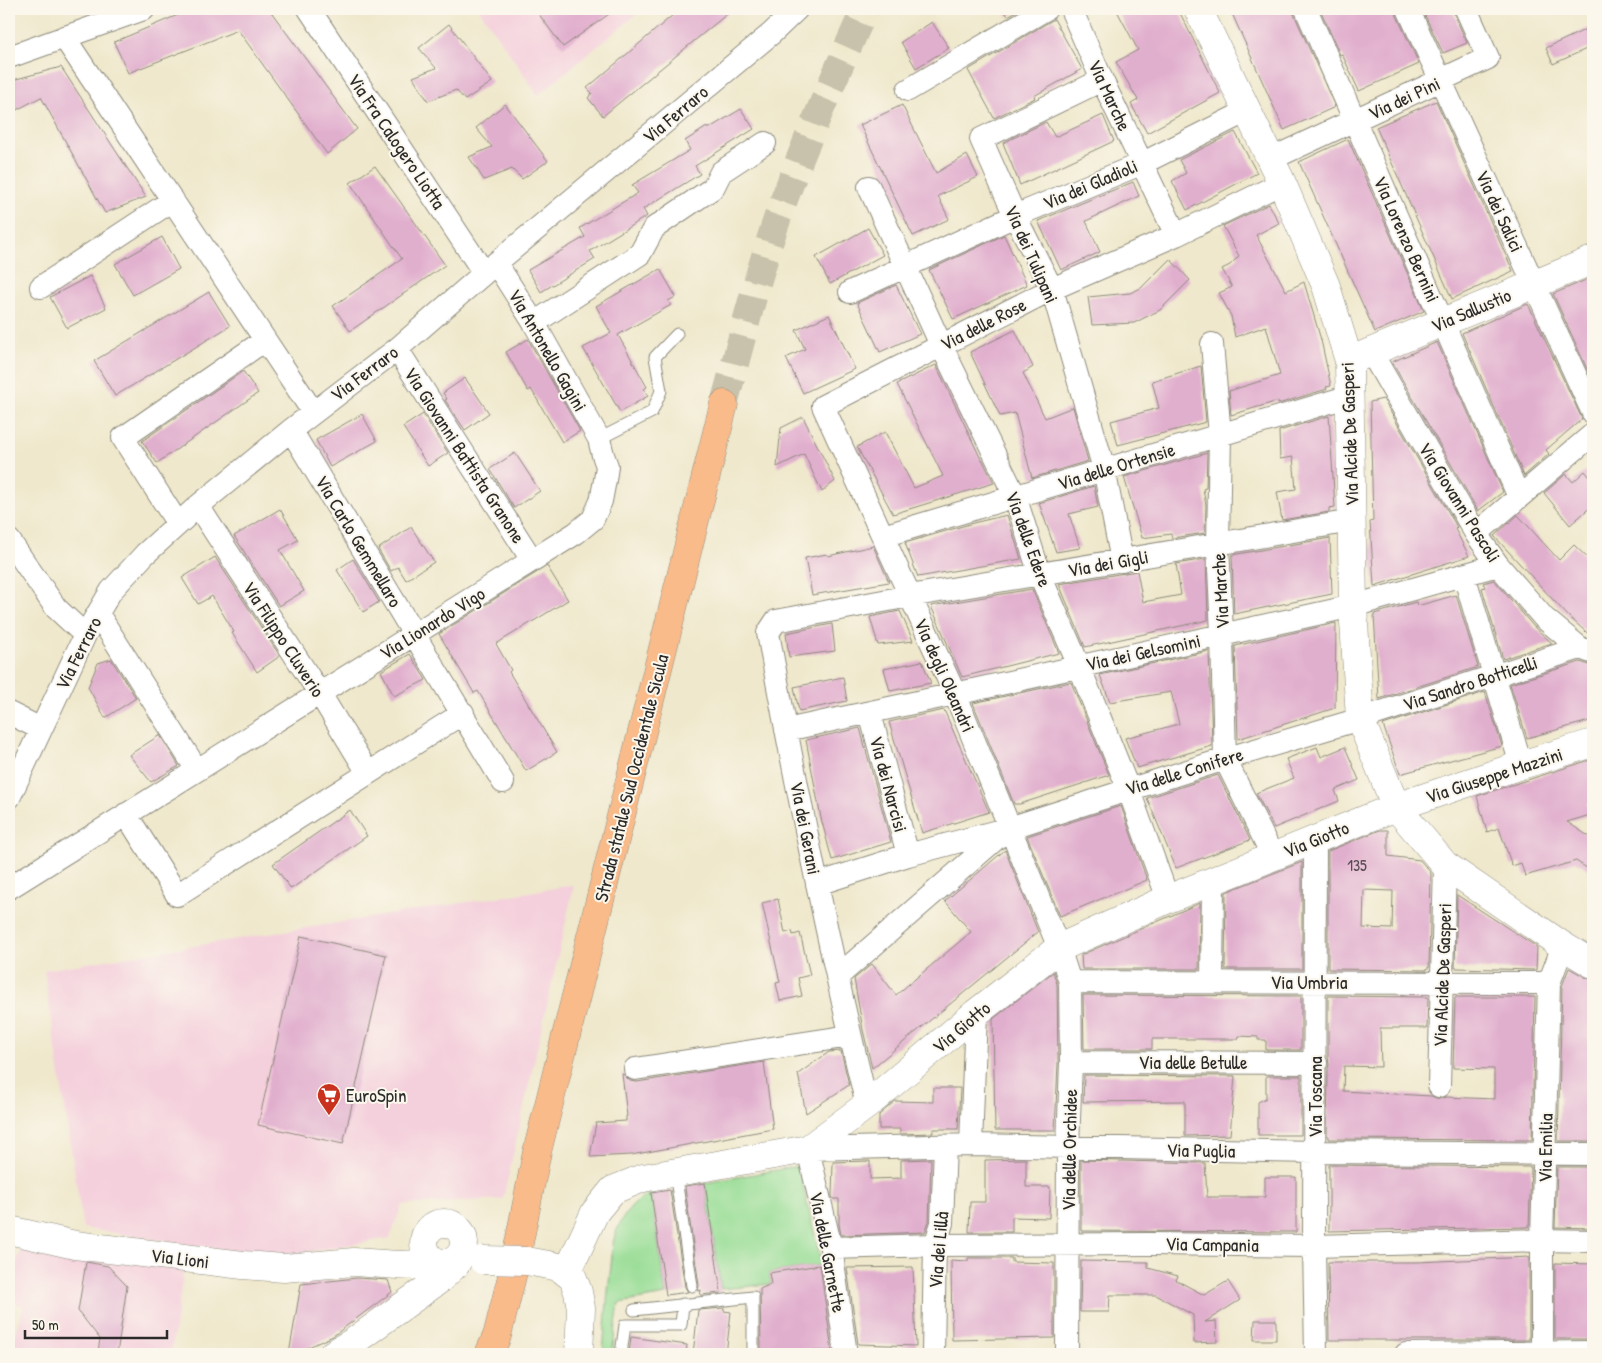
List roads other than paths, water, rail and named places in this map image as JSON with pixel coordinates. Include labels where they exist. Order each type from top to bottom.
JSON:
[{"type":"main road","name":"Strada statale Sud Occidentale Sicula","points":[[489,1354],[497,1336],[514,1268],[537,1152],[724,404]]},
{"type":"main road","name":"Strada statale Sud Occidentale Sicula","points":[[468,1354],[482,1321],[537,1152]]},
{"type":"street","points":[[9,57],[144,9]]},
{"type":"street","name":"Via Fra Calogero Liotta","points":[[309,9],[490,268]]},
{"type":"street","name":"Via Ferraro","points":[[9,798],[85,635],[111,591],[145,554],[198,506],[313,412],[397,350],[490,268],[772,33],[797,9]]},
{"type":"street","points":[[908,90],[1046,9]]},
{"type":"street","name":"Via Marche","points":[[1071,9],[1102,80],[1176,236]]},
{"type":"street","name":"Via Alcide De Gasperi","points":[[1198,9],[1271,158],[1326,286],[1360,357],[1350,396],[1353,606],[1360,719],[1396,807],[1445,865],[1563,946],[1593,964]]},
{"type":"street","name":"Via Lorenzo Bernini","points":[[1306,9],[1519,497]]},
{"type":"street","name":"Via dei Salici","points":[[1408,9],[1593,413]]},
{"type":"street","name":"Via dei Pini","points":[[1271,158],[1488,58],[1466,9]]},
{"type":"street","points":[[64,37],[313,412]]},
{"type":"street","name":"Via dei Tulipani","points":[[1102,80],[981,139],[1015,216],[1052,289],[1104,469],[1122,561]]},
{"type":"street","name":"Via dei Gladioli","points":[[850,292],[1015,216],[1142,163],[1247,111]]},
{"type":"street","points":[[534,322],[640,254],[654,228],[713,188],[721,172],[765,143]]},
{"type":"street","name":"Via delle Rose","points":[[823,406],[1052,289],[1176,236],[1282,183]]},
{"type":"street","name":"Via delle Edere","points":[[869,187],[941,345],[1015,496],[1040,575],[1128,788],[1168,899]]},
{"type":"street","points":[[41,286],[173,200]]},
{"type":"street","name":"Via Sallustio","points":[[1360,357],[1593,260]]},
{"type":"street","name":"Via Antonello Gagini","points":[[490,268],[534,322],[598,439]]},
{"type":"street","points":[[178,524],[123,438],[265,340]]},
{"type":"street","name":"Via Marche","points":[[1212,344],[1220,435],[1218,544],[1225,758],[1273,857]]},
{"type":"street","name":"Via Giovanni Battista Granone","points":[[397,350],[532,560]]},
{"type":"street","name":"Via Giovanni Pascoli","points":[[1360,357],[1498,566],[1544,618],[1561,633],[1587,650]]},
{"type":"street","name":"Via delle Ortensie","points":[[883,536],[1350,396]]},
{"type":"street","name":"Via degli Oleandri","points":[[823,406],[955,694],[1059,948]]},
{"type":"street","name":"Via Carlo Gemmellaro","points":[[291,430],[503,782]]},
{"type":"street","points":[[1476,534],[1593,434]]},
{"type":"street","name":"Via Lionardo Vigo","points":[[9,888],[576,534],[593,519],[601,501],[606,480],[607,466],[598,439]]},
{"type":"street","name":"Via Filippo Cluverio","points":[[198,506],[320,694],[368,773]]},
{"type":"street","name":"Via dei Gigli","points":[[776,620],[1352,521]]},
{"type":"street","points":[[9,540],[56,608],[85,635]]},
{"type":"street","name":"Via dei Gelsomini","points":[[786,730],[1353,606],[1498,566]]},
{"type":"street","points":[[1464,575],[1521,765]]},
{"type":"street","points":[[98,614],[197,770]]},
{"type":"street","name":"Via dei Gerani","points":[[776,620],[768,633],[786,730],[817,884],[867,1105]]},
{"type":"street","name":"Via Sandro Botticelli","points":[[1360,719],[1494,675],[1587,650]]},
{"type":"street","points":[[9,713],[41,729]]},
{"type":"street","points":[[126,814],[177,895],[463,713]]},
{"type":"street","name":"Via dei Narcisi","points":[[870,713],[908,855]]},
{"type":"street","name":"Via delle Conifere","points":[[817,884],[908,855],[1009,828],[1128,788],[1360,719]]},
{"type":"street","name":"Via Giuseppe Mazzini","points":[[1396,807],[1593,743]]},
{"type":"street","name":"Via Giotto","points":[[567,1273],[595,1212],[613,1190],[643,1178],[808,1149],[867,1105],[1059,948],[1168,899],[1396,807]]},
{"type":"street","name":"Via delle Conifere","points":[[838,977],[1009,828]]},
{"type":"street","name":"Via Toscana","points":[[1316,840],[1314,1246],[1316,1354]]},
{"type":"street","name":"Via Alcide De Gasperi","points":[[1439,1086],[1445,865]]},
{"type":"street","points":[[1212,982],[1213,881]]},
{"type":"street","name":"Via Emilia","points":[[1542,1352],[1542,1240],[1548,982],[1563,946]]},
{"type":"street","name":"Via delle Orchidee","points":[[1059,948],[1070,982],[1071,1062],[1068,1147],[1067,1354]]},
{"type":"street","name":"Via Umbria","points":[[1070,982],[1548,982]]},
{"type":"street","points":[[971,1146],[976,1014]]},
{"type":"street","points":[[635,1069],[850,1036]]},
{"type":"street","name":"Via delle Betulle","points":[[1071,1062],[1316,1063]]},
{"type":"street","name":"Via dei Lillà","points":[[933,1354],[935,1245],[942,1223],[945,1146]]},
{"type":"street","name":"Via Puglia","points":[[808,1149],[971,1146],[1315,1152],[1593,1154]]},
{"type":"street","name":"Via delle Garnette","points":[[808,1149],[831,1248],[846,1354]]},
{"type":"street","name":"Via Lioni","points":[[9,1230],[75,1246],[244,1265],[284,1268],[354,1262]]},
{"type":"street","name":"Via Campania","points":[[831,1248],[1067,1244],[1314,1246],[1542,1240],[1593,1241]]},
{"type":"street","points":[[354,1262],[398,1249],[411,1242],[442,1255]]},
{"type":"street","points":[[333,1354],[353,1342],[407,1299],[442,1255]]},
{"type":"street","points":[[407,1299],[408,1274],[442,1255]]},
{"type":"street","points":[[354,1262],[442,1255],[527,1261],[559,1267],[574,1278],[578,1292],[581,1308],[579,1354]]},
{"type":"street","points":[[1406,1354],[1593,1352]]},
{"type":"lane","points":[[598,439],[652,412],[661,391],[655,356],[677,334]]},
{"type":"lane","points":[[675,1172],[692,1286]]},
{"type":"lane","points":[[634,1310],[753,1297],[753,1354]]},
{"type":"lane","points":[[621,1354],[625,1325],[681,1325],[683,1304]]},
{"type":"tunnel","points":[[724,404],[776,222],[813,126],[865,9]]},
{"type":"place","name":"EuroSpin","points":[[329,1116]]}]
